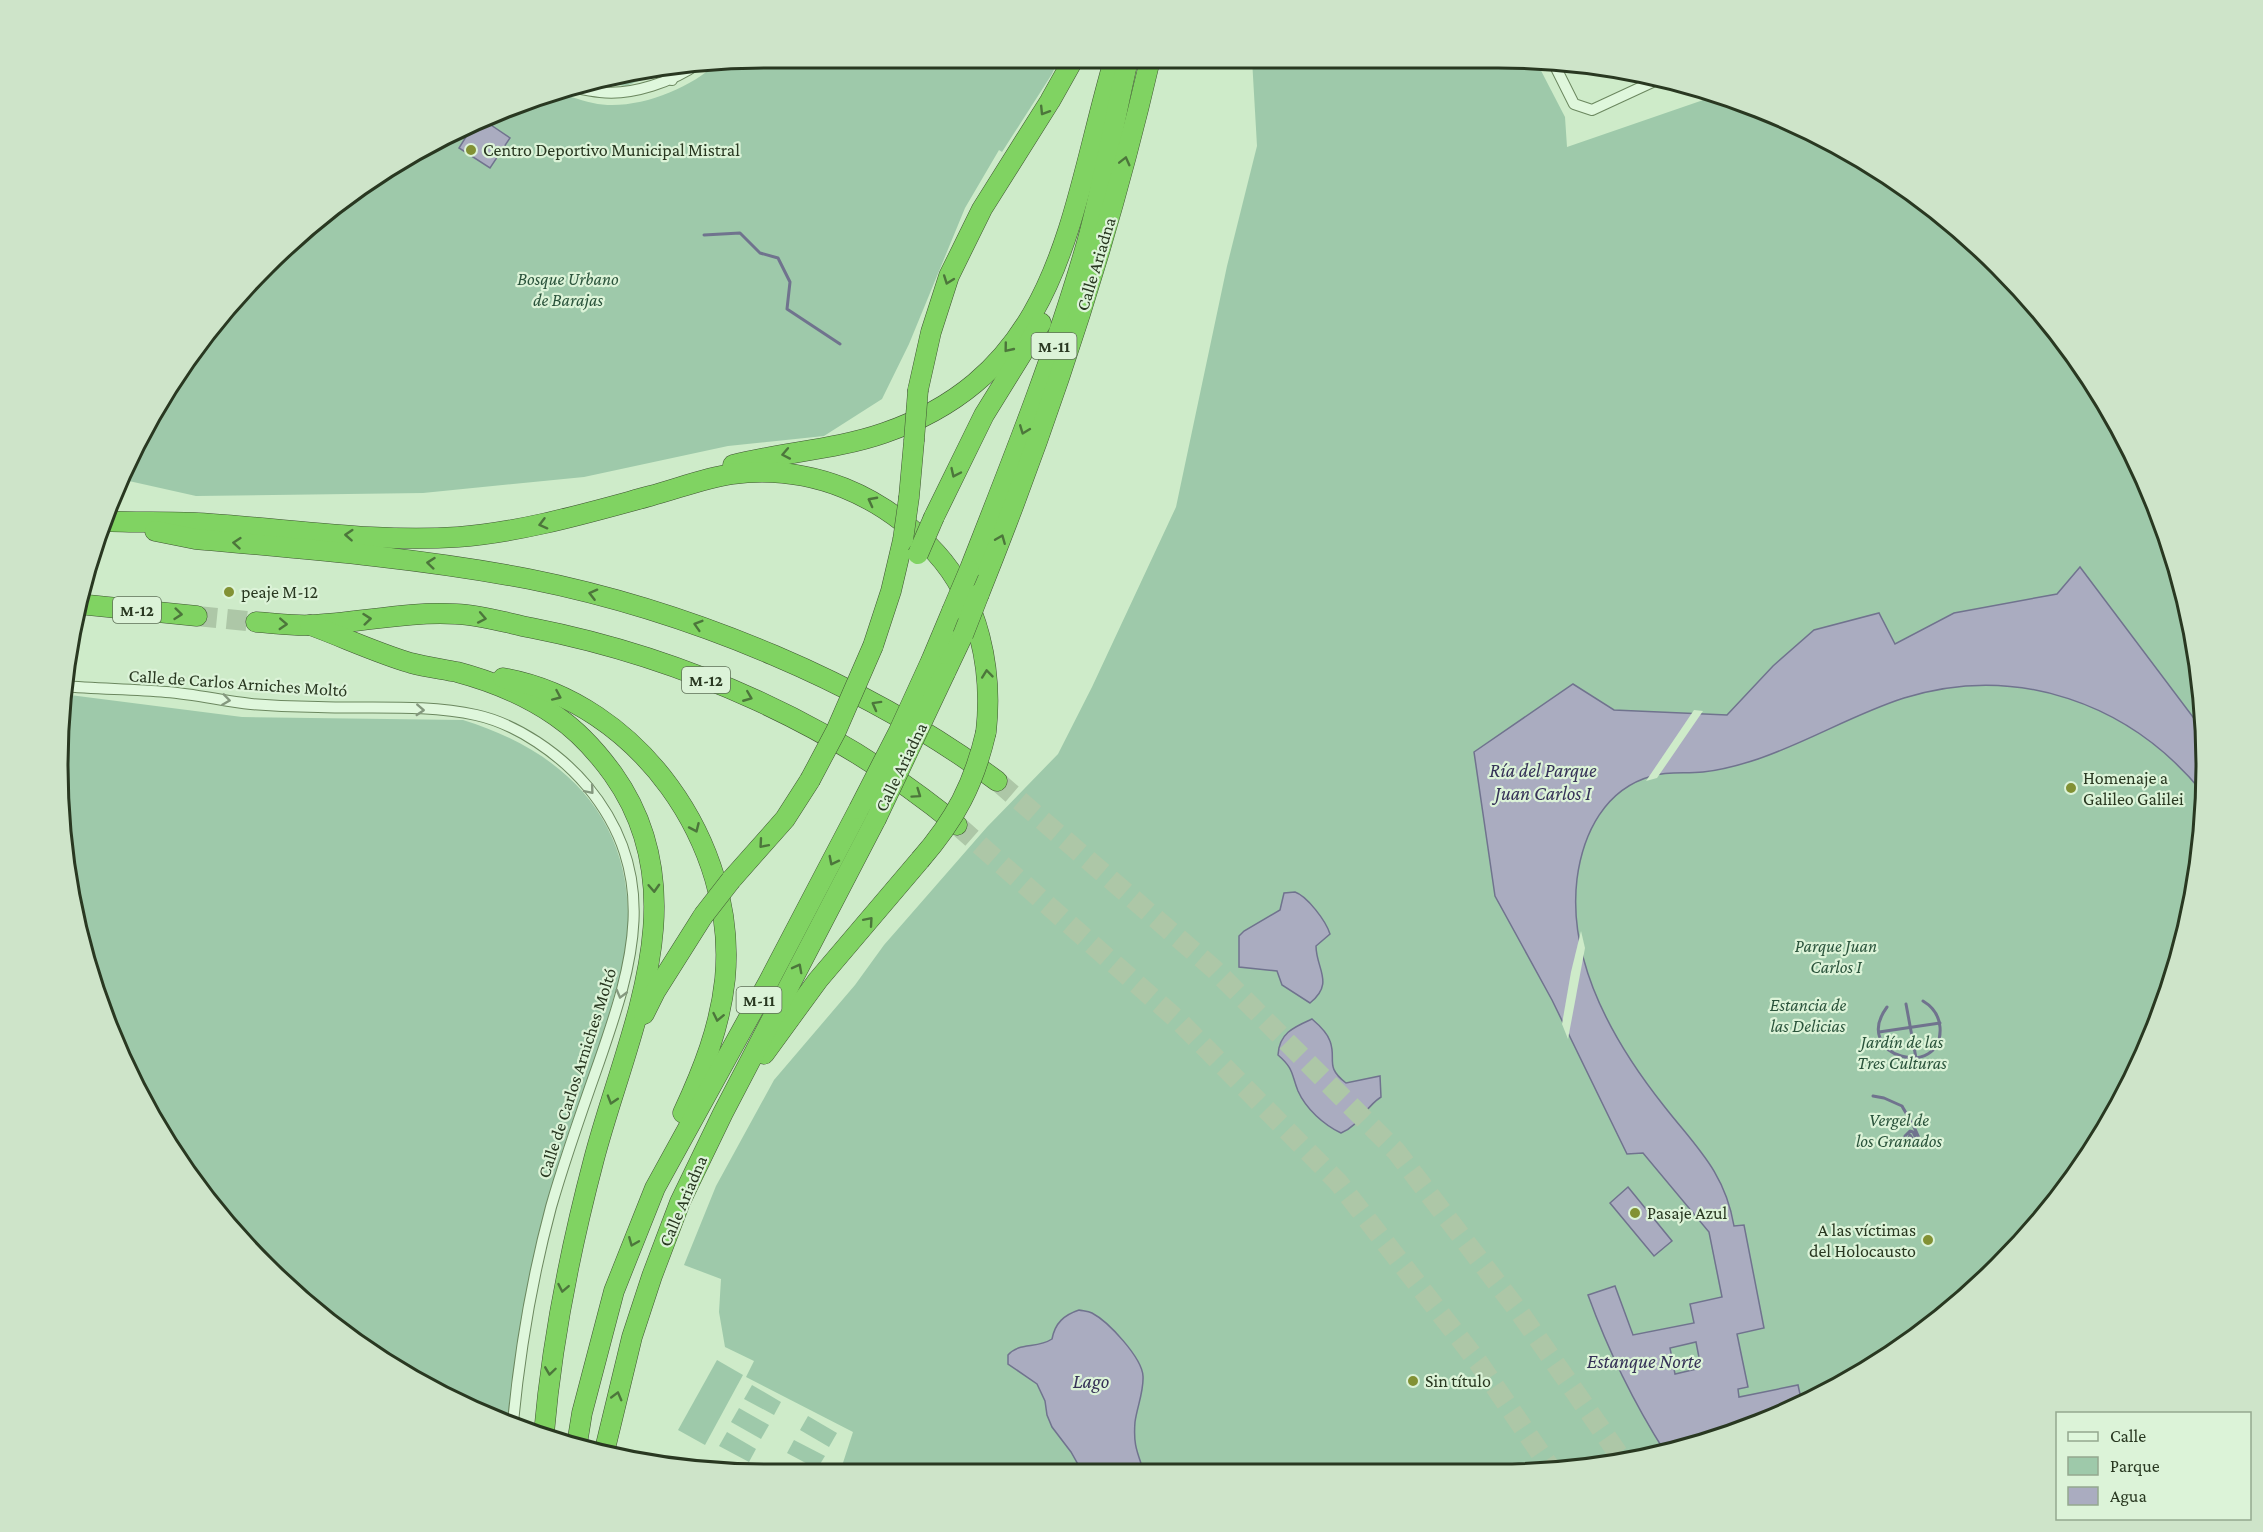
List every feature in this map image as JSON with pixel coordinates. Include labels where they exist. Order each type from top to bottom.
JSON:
[{"type":"highway","points":[[910,547],[909,497],[918,390],[931,332],[949,276],[982,209],[1069,68]]},
{"type":"highway","points":[[599,509],[680,480],[747,462],[882,434],[925,417],[963,392],[986,373],[1010,346],[1035,311],[1061,256],[1074,217],[1112,68]]},
{"type":"highway","name":"Calle Ariadna","points":[[606,1446],[632,1337],[680,1202],[938,667],[952,612],[1027,425],[1059,333],[1091,226],[1126,68]]},
{"type":"highway","name":"Calle Ariadna","points":[[938,667],[963,635],[1020,492],[1085,303],[1110,218],[1148,68]]},
{"type":"highway","points":[[629,1044],[655,992],[703,916],[731,880],[785,819],[810,780],[836,731],[873,646],[891,591],[910,547],[934,517],[984,415],[1020,360],[1053,300],[1073,253],[1116,112]]},
{"type":"highway","points":[[113,521],[197,523],[385,538],[458,537],[531,528],[731,474],[776,472],[813,478],[846,487],[892,512],[917,532],[947,565],[966,601],[980,636],[987,674],[989,708],[986,732],[975,771],[958,809],[921,860],[818,980],[723,1113]]},
{"type":"highway","points":[[112,523],[195,539],[457,566],[530,579],[608,598],[708,628],[817,675],[898,718],[997,781]]},
{"type":"highway","name":"M-12","points":[[87,605],[197,616]]},
{"type":"highway","name":"M-12","points":[[256,622],[310,625],[424,613],[458,614],[561,634],[657,659],[788,716],[873,764],[918,794],[957,825]]},
{"type":"highway","points":[[310,625],[411,663],[460,673],[486,675],[531,685],[557,695],[596,716],[638,749],[690,818],[722,902],[725,978],[711,1047],[702,1073],[665,1154],[656,1188]]},
{"type":"highway","points":[[460,673],[516,693],[557,716],[583,738],[603,760],[633,807],[646,838],[652,866],[656,911],[654,939],[629,1044],[594,1156],[570,1254],[558,1314],[545,1428]]},
{"type":"highway","name":"Calle Ariadna","points":[[578,1439],[582,1413],[614,1291],[656,1188],[770,981],[868,814]]},
{"type":"street","points":[[1557,70],[1574,104],[1584,109],[1599,108],[1648,84]]},
{"type":"street","points":[[588,90],[602,93],[634,90],[672,80],[684,72]]},
{"type":"street","points":[[666,75],[672,80]]},
{"type":"street","name":"Calle de Carlos Arniches Moltó","points":[[72,687],[166,692],[251,704],[418,710],[476,715],[495,720],[561,759],[598,800],[610,818],[627,859],[633,886],[635,926],[631,957],[615,1017],[551,1207],[523,1333],[514,1417]]},
{"type":"green space","name":"Bosque Urbano de Barajas","points":[[766,68],[1055,68],[1002,152],[999,150],[965,208],[909,344],[882,399],[824,436],[728,446],[584,477],[423,493],[196,496],[129,481],[161,417],[185,378],[241,305],[305,241],[378,185],[457,140],[541,105],[568,96],[608,105],[642,101],[676,90],[709,70],[720,69]]},
{"type":"green space","points":[[1253,68],[1540,69],[1565,117],[1567,147],[1705,100],[1764,121],[1846,161],[1885,185],[1958,241],[2022,305],[2078,378],[2123,457],[2142,499],[2172,585],[2190,675],[2196,766],[2190,857],[2172,947],[2142,1033],[2102,1115],[2078,1154],[2022,1227],[1958,1291],[1885,1347],[1846,1371],[1764,1411],[1678,1441],[1588,1459],[1543,1463],[843,1464],[853,1432],[746,1377],[754,1361],[725,1347],[719,1312],[721,1279],[684,1265],[716,1186],[774,1080],[855,985],[884,945],[987,827],[1058,754],[1176,507],[1227,266],[1257,146]]},
{"type":"green space","points":[[645,78],[626,86],[614,85]]},
{"type":"green space","points":[[71,695],[242,717],[463,720],[501,734],[535,752],[565,774],[589,800],[608,829],[621,863],[628,901],[627,943],[607,1022],[547,1203],[532,1264],[515,1358],[509,1415],[457,1392],[378,1347],[305,1291],[272,1260],[241,1227],[185,1154],[140,1075],[121,1033],[91,947],[73,857],[69,812],[68,766]]},
{"type":"green space","points":[[717,1360],[743,1375],[705,1445],[678,1430]]},
{"type":"green space","points":[[752,1385],[781,1402],[774,1415],[744,1399]]},
{"type":"green space","points":[[739,1408],[769,1425],[761,1439],[731,1422]]},
{"type":"green space","points":[[808,1416],[837,1433],[829,1447],[800,1430]]},
{"type":"green space","points":[[727,1432],[756,1449],[749,1462],[719,1446]]},
{"type":"green space","points":[[794,1440],[825,1456],[820,1464],[808,1464],[787,1453]]},
{"type":"water","points":[[491,125],[510,138],[490,168],[459,148],[467,136]]},
{"type":"water","name":"Ría del Parque Juan Carlos I","points":[[2080,567],[2194,718],[2195,785],[2174,762],[2141,735],[2106,714],[2069,699],[2029,689],[1988,685],[1946,688],[1904,698],[1758,759],[1710,771],[1652,776],[1621,791],[1609,802],[1591,830],[1577,879],[1576,910],[1579,941],[1587,971],[1598,1000],[1628,1056],[1645,1082],[1708,1161],[1724,1190],[1734,1226],[1744,1225],[1764,1328],[1737,1334],[1748,1387],[1738,1389],[1739,1397],[1798,1385],[1800,1395],[1722,1427],[1661,1445],[1622,1376],[1588,1295],[1615,1286],[1633,1335],[1694,1323],[1690,1304],[1722,1297],[1709,1232],[1643,1153],[1627,1154],[1552,1000],[1495,896],[1474,752],[1573,684],[1614,710],[1727,715],[1773,666],[1814,630],[1879,613],[1895,644],[1954,613],[2057,594]],"holes":[[[1696,1342],[1701,1368],[1675,1374],[1670,1348]]]},
{"type":"water","points":[[1295,892],[1305,898],[1316,910],[1330,934],[1316,946],[1323,982],[1317,996],[1310,1003],[1282,985],[1277,971],[1239,967],[1239,936],[1280,910],[1284,893]]},
{"type":"water","points":[[1312,1019],[1329,1038],[1333,1067],[1346,1083],[1380,1076],[1381,1097],[1353,1126],[1341,1133],[1328,1126],[1306,1104],[1298,1091],[1290,1068],[1278,1055],[1284,1036]]},
{"type":"water","points":[[1628,1187],[1672,1241],[1654,1256],[1610,1203]]},
{"type":"water","name":"Lago","points":[[1079,1310],[1092,1313],[1107,1324],[1124,1341],[1141,1368],[1143,1382],[1135,1422],[1135,1438],[1141,1464],[1078,1464],[1052,1427],[1045,1401],[1037,1384],[1008,1364],[1008,1355],[1017,1348],[1040,1344],[1052,1339],[1055,1328],[1069,1314]]},
{"type":"pier","points":[[1694,710],[1703,711],[1657,778],[1646,781]]},
{"type":"pier","points":[[1581,931],[1585,948],[1568,1039],[1562,1024]]},
{"type":"waterway","points":[[704,235],[740,233],[760,253],[778,258],[790,282],[787,309],[840,344]]},
{"type":"waterway","points":[[1887,1007],[1879,1024],[1880,1039],[1889,1050],[1901,1056],[1915,1058],[1928,1054],[1937,1044],[1940,1027],[1935,1012],[1923,1001]]},
{"type":"waterway","points":[[1906,1004],[1916,1058]]},
{"type":"waterway","points":[[1879,1032],[1940,1023]]},
{"type":"waterway","points":[[1873,1096],[1902,1106],[1920,1141],[1913,1145],[1906,1143],[1905,1136],[1910,1131],[1913,1132],[1915,1141],[1911,1141],[1910,1135],[1912,1138]]},
{"type":"tunnel","points":[[197,616],[256,622]]},
{"type":"tunnel","points":[[997,781],[1214,969],[1396,1151],[1520,1313],[1618,1454]]},
{"type":"tunnel","points":[[957,825],[1180,1022],[1338,1182],[1478,1362],[1547,1463]]},
{"type":"place","name":"Centro Deportivo Municipal Mistral","points":[[471,150]]},
{"type":"place","name":"peaje M-12","points":[[229,592]]},
{"type":"place","name":"Homenaje a Galileo Galilei","points":[[2071,788]]},
{"type":"place","name":"Pasaje Azul","points":[[1635,1213]]},
{"type":"place","name":"A las víctimas del Holocausto","points":[[1928,1240]]},
{"type":"place","name":"Sin título","points":[[1413,1381]]},
{"type":"park label","name":"Parque Juan Carlos I","points":[[1836,956]]},
{"type":"park label","name":"Estancia de las Delicias","points":[[1808,1015]]},
{"type":"park label","name":"Jardín de las Tres Culturas","points":[[1902,1052]]},
{"type":"park label","name":"Vergel de los Granados","points":[[1899,1130]]},
{"type":"water label","name":"Estanque Norte","points":[[1644,1361]]}]
